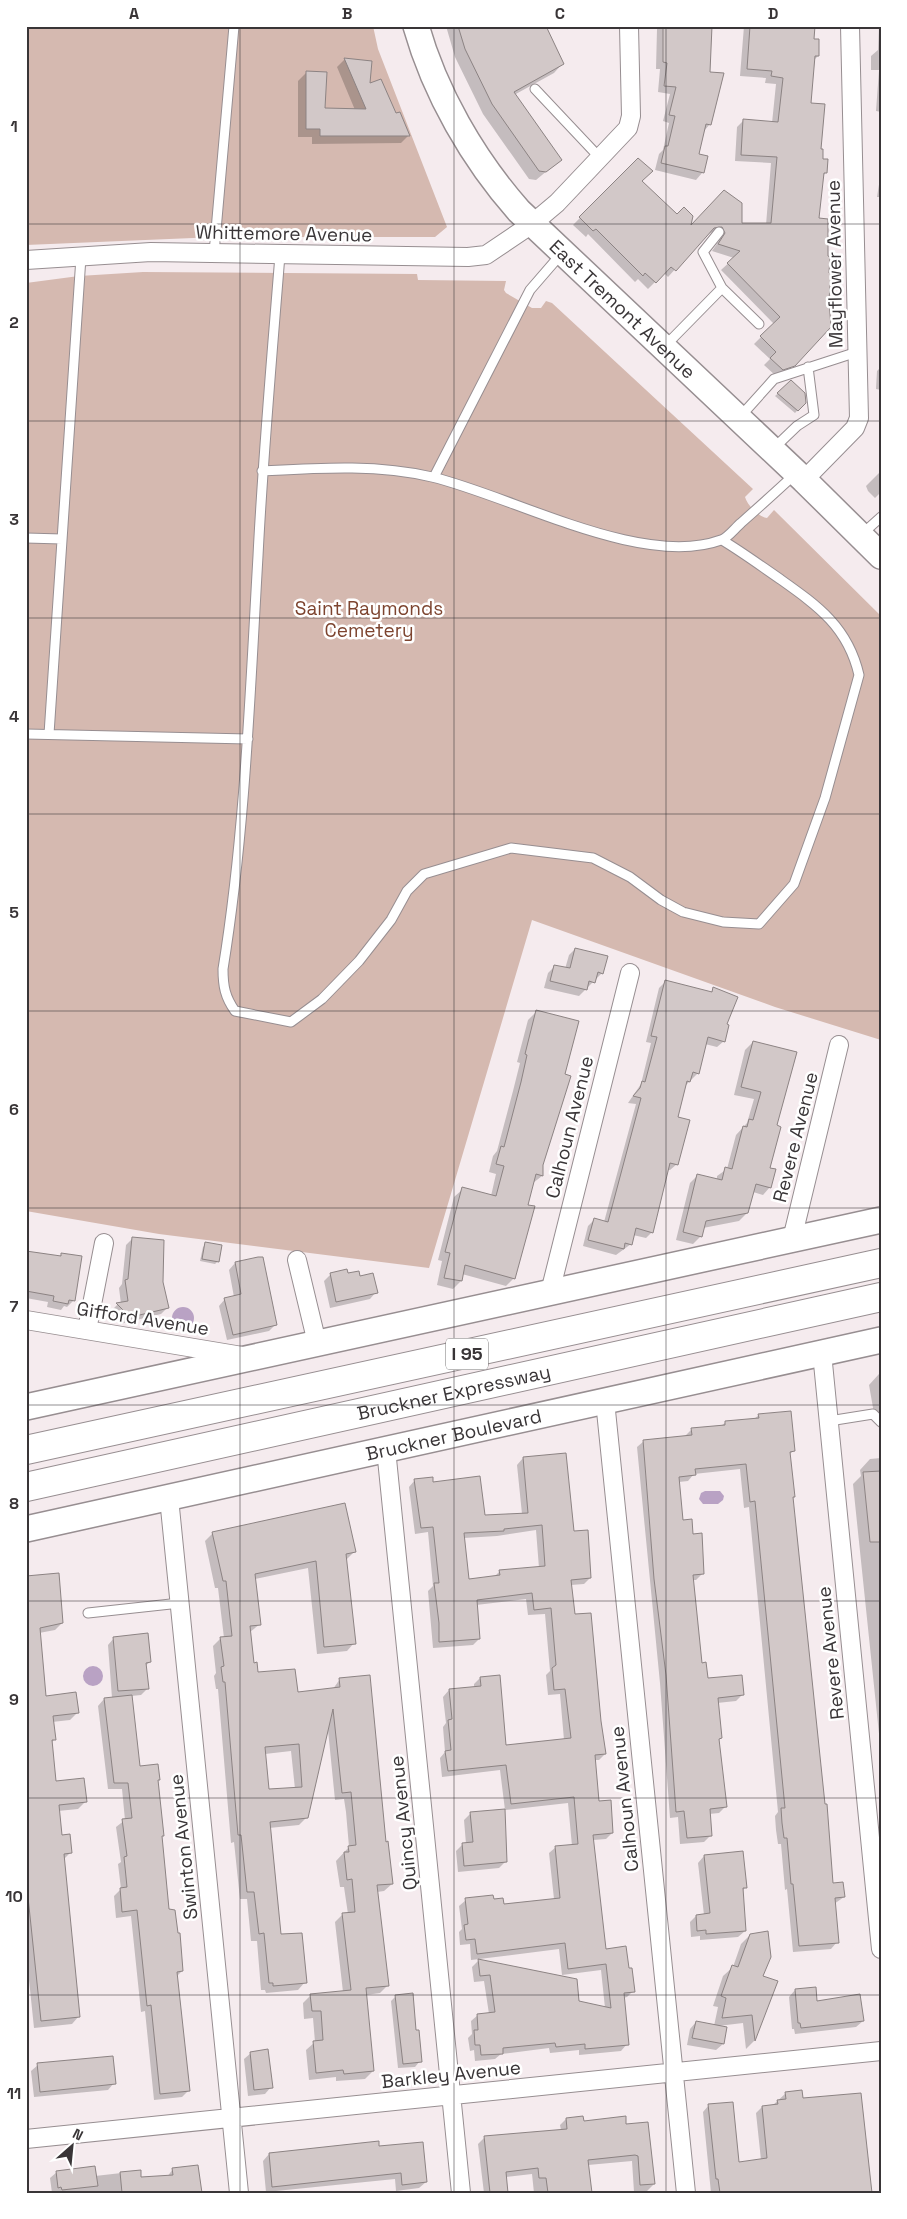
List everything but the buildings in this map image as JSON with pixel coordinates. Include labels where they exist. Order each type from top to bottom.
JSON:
[{"type":"highway","name":"Bruckner Expressway","points":[[35,1447],[881,1263]]},
{"type":"highway","name":"Bruckner Expressway","points":[[26,1487],[881,1297]]},
{"type":"main road","name":"East Tremont Avenue","points":[[416,26],[434,78],[462,131],[502,192],[562,253],[800,476],[881,556]]},
{"type":"main road","points":[[26,1407],[881,1220]]},
{"type":"main road","name":"Bruckner Boulevard","points":[[26,1529],[881,1340]]},
{"type":"street","name":"Whittemore Avenue","points":[[26,260],[142,253],[475,257],[492,252],[532,224],[557,203],[625,132],[631,120],[629,26]]},
{"type":"street","name":"Mayflower Avenue","points":[[800,476],[858,423],[850,26]]},
{"type":"street","name":"Calhoun Avenue","points":[[550,1292],[630,973]]},
{"type":"street","name":"Revere Avenue","points":[[792,1239],[839,1045]]},
{"type":"street","points":[[87,1330],[104,1243]]},
{"type":"street","points":[[297,1260],[317,1343]]},
{"type":"street","name":"Gifford Avenue","points":[[26,1320],[252,1358]]},
{"type":"street","name":"Revere Avenue","points":[[822,1353],[881,1949]]},
{"type":"street","name":"Calhoun Avenue","points":[[605,1401],[686,2193]]},
{"type":"street","name":"Quincy Avenue","points":[[386,1449],[461,2193]]},
{"type":"street","name":"Swinton Avenue","points":[[169,1498],[239,2193]]},
{"type":"street","name":"Barkley Avenue","points":[[26,2139],[881,2051]]},
{"type":"lane","points":[[214,253],[234,26]]},
{"type":"lane","points":[[535,89],[600,158]]},
{"type":"lane","points":[[719,232],[703,252],[722,288],[759,324]]},
{"type":"lane","points":[[434,477],[530,290],[562,253]]},
{"type":"lane","points":[[280,255],[262,471],[248,739],[236,866],[223,969],[227,1000],[235,1011],[290,1022],[322,999],[359,961],[391,920],[407,891],[424,874],[511,848],[593,858],[630,877],[661,900],[683,912],[723,922],[760,924],[794,884],[825,798],[859,675],[855,655],[842,634],[818,606],[722,540]]},
{"type":"lane","points":[[49,734],[80,257]]},
{"type":"lane","points":[[663,348],[722,288]]},
{"type":"lane","points":[[738,418],[774,379],[858,352]]},
{"type":"lane","points":[[772,450],[796,426],[814,415],[808,367]]},
{"type":"lane","points":[[262,471],[330,467],[378,468],[434,477],[593,531],[651,546],[684,548],[722,540],[800,476]]},
{"type":"lane","points":[[860,535],[881,517]]},
{"type":"lane","points":[[26,538],[62,539]]},
{"type":"lane","points":[[26,734],[248,739]]},
{"type":"lane","points":[[828,1421],[873,1414],[881,1422]]},
{"type":"lane","points":[[88,1613],[180,1603]]},
{"type":"green space","points":[[26,26],[373,26],[378,49],[447,227],[435,237],[217,237],[26,245]]},
{"type":"green space","name":"Saint Raymonds Cemetery","points":[[143,272],[417,274],[418,280],[506,281],[504,290],[506,293],[532,308],[541,308],[546,301],[552,303],[753,489],[745,497],[748,504],[754,510],[767,518],[774,510],[881,616],[881,1040],[775,1007],[532,920],[429,1268],[159,1234],[26,1211],[26,283],[79,276]]},
{"type":"shaded area","points":[[179,1307],[187,1307],[194,1314],[194,1322],[187,1329],[179,1329],[172,1322],[172,1314]]},
{"type":"shaded area","points":[[705,1491],[720,1491],[724,1496],[723,1500],[718,1504],[703,1504],[699,1499],[701,1493]]},
{"type":"shaded area","points":[[89,1666],[97,1666],[103,1672],[103,1680],[97,1686],[89,1686],[83,1680],[83,1672]]}]
